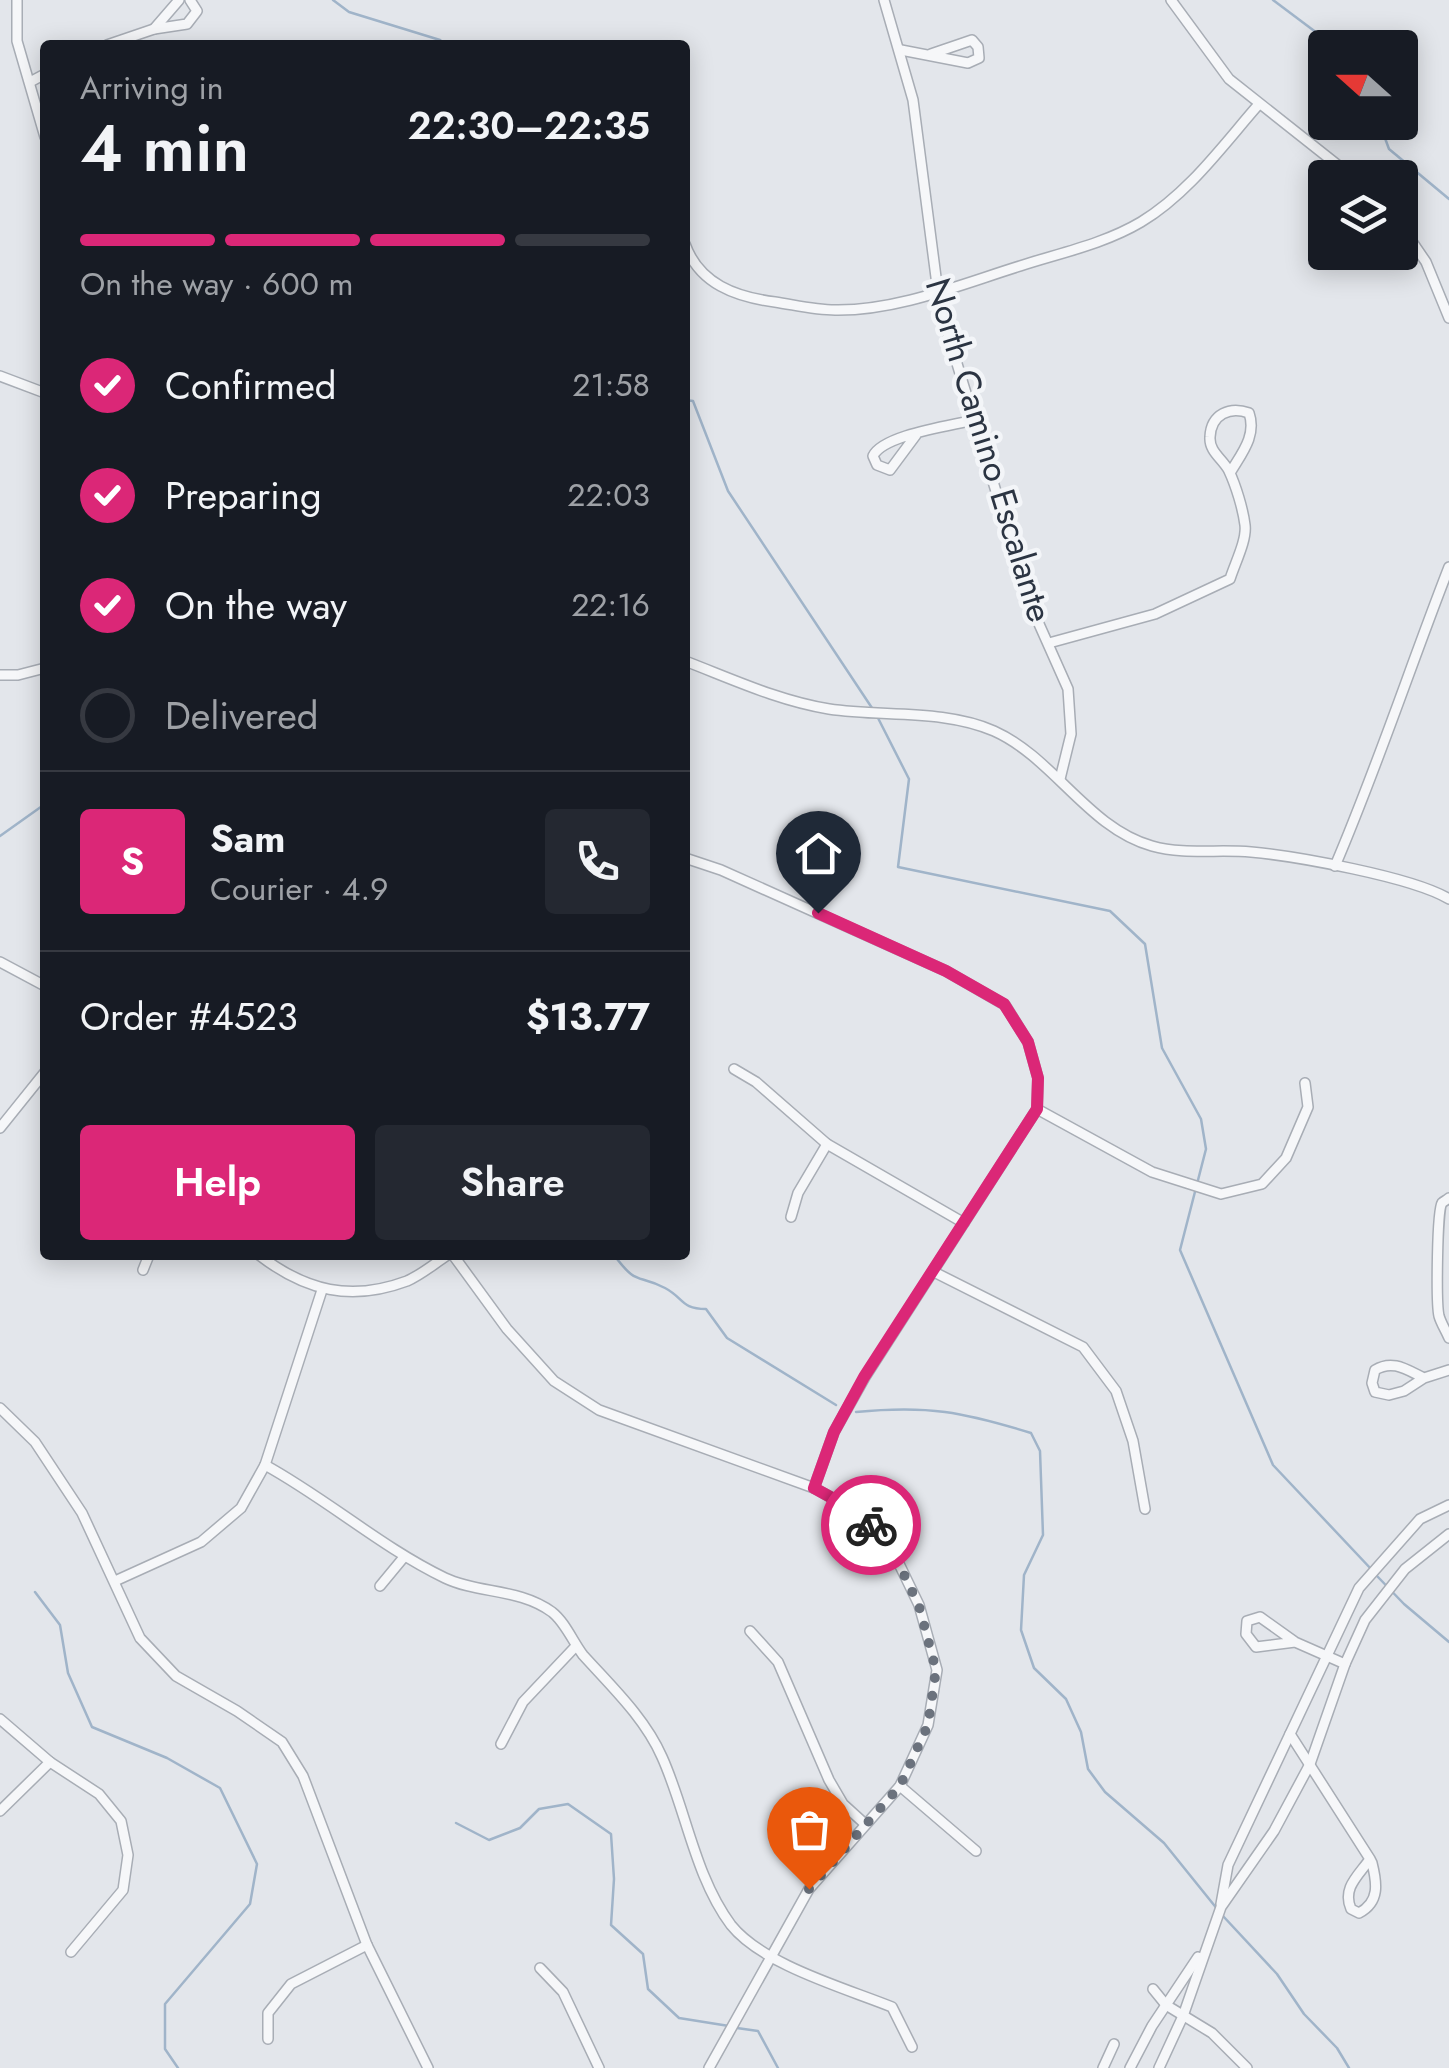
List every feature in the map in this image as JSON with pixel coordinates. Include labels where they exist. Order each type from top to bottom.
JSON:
[{"type":"street","points":[[17,0],[18,42],[40,119]]},
{"type":"street","points":[[154,29],[179,0]]},
{"type":"street","points":[[122,40],[192,21],[197,11],[190,0]]},
{"type":"street","name":"North Camino Escalante","points":[[884,0],[913,100],[936,292],[1031,606],[1062,669],[1070,700],[1070,746],[1060,779]]},
{"type":"street","points":[[1170,0],[1219,68],[1331,160]]},
{"type":"street","points":[[901,50],[968,63],[979,58],[978,47],[972,40],[931,54]]},
{"type":"street","points":[[30,82],[40,77]]},
{"type":"street","points":[[690,254],[696,267],[711,281],[760,300],[846,310],[936,292],[1131,228],[1186,187],[1259,104]]},
{"type":"street","points":[[1418,250],[1449,318]]},
{"type":"street","points":[[0,376],[40,392]]},
{"type":"street","points":[[1049,643],[1154,614],[1230,578],[1246,528],[1230,473],[1214,454],[1210,438],[1217,419],[1225,410],[1236,408],[1249,413],[1253,424],[1250,439],[1230,473]]},
{"type":"street","points":[[916,435],[896,466],[890,470],[877,465],[876,449],[891,440],[974,420]]},
{"type":"street","points":[[1335,866],[1375,770],[1403,683],[1449,568]]},
{"type":"street","points":[[690,663],[812,706],[980,726],[1021,747],[1104,820],[1152,846],[1247,852],[1335,866],[1433,889],[1449,899]]},
{"type":"street","points":[[0,675],[40,669]]},
{"type":"street","points":[[690,860],[722,870],[946,971],[1004,1004],[1028,1042],[1038,1078],[1037,1109],[864,1377],[834,1432],[814,1488]]},
{"type":"street","points":[[0,962],[40,983]]},
{"type":"street","points":[[734,1069],[756,1082],[827,1144],[964,1223]]},
{"type":"street","points":[[0,1128],[40,1078]]},
{"type":"street","points":[[1037,1109],[1152,1172],[1222,1194],[1262,1184],[1286,1158],[1308,1107],[1305,1083]]},
{"type":"street","points":[[792,1217],[798,1192],[827,1144]]},
{"type":"street","points":[[1449,1198],[1442,1202],[1438,1216],[1445,1239],[1436,1254],[1439,1316],[1449,1338]]},
{"type":"street","points":[[143,1270],[146,1260]]},
{"type":"street","points":[[266,1260],[322,1290],[344,1294],[409,1280],[442,1260]]},
{"type":"street","points":[[454,1260],[507,1330],[554,1381],[599,1410],[814,1488],[854,1510],[888,1541],[919,1606],[936,1670],[928,1725],[900,1786],[809,1889],[710,2068]]},
{"type":"street","points":[[934,1272],[1083,1347],[1116,1391],[1133,1441],[1145,1509]]},
{"type":"street","points":[[114,1581],[202,1542],[240,1508],[264,1465],[322,1290]]},
{"type":"street","points":[[1424,1378],[1400,1366],[1384,1365],[1376,1370],[1372,1383],[1374,1392],[1389,1394],[1449,1370]]},
{"type":"street","points":[[0,1408],[36,1442],[82,1513],[140,1638],[176,1676],[237,1710],[282,1742],[303,1776],[367,1945],[428,2068]]},
{"type":"street","points":[[264,1465],[296,1482],[404,1557],[450,1580],[521,1595],[554,1614],[576,1646],[635,1714],[661,1754],[710,1888],[732,1926],[770,1956],[892,2007],[912,2046]]},
{"type":"street","points":[[1221,1907],[1228,1864],[1359,1588],[1420,1520],[1449,1505]]},
{"type":"street","points":[[1159,2068],[1183,2016],[1221,1907],[1274,1831],[1310,1764],[1345,1664],[1366,1620],[1396,1580],[1449,1534]]},
{"type":"street","points":[[380,1586],[404,1557]]},
{"type":"street","points":[[1295,1642],[1256,1647],[1246,1634],[1248,1621],[1260,1617],[1295,1642],[1345,1664]]},
{"type":"street","points":[[750,1631],[778,1662],[842,1804],[865,1824]]},
{"type":"street","points":[[501,1744],[523,1702],[576,1646]]},
{"type":"street","points":[[0,1719],[50,1762],[99,1794],[121,1821],[128,1856],[124,1890],[71,1952]]},
{"type":"street","points":[[1290,1734],[1370,1859],[1376,1894],[1369,1908],[1360,1912],[1351,1908],[1348,1888],[1370,1859]]},
{"type":"street","points":[[0,1810],[50,1762]]},
{"type":"street","points":[[900,1786],[976,1851]]},
{"type":"street","points":[[1130,2068],[1207,1942]]},
{"type":"street","points":[[268,2039],[268,2013],[291,1984],[367,1945]]},
{"type":"street","points":[[540,1968],[563,1992],[600,2068]]},
{"type":"street","points":[[1153,1988],[1166,2005],[1212,2032],[1238,2064],[1247,2068]]},
{"type":"street","points":[[1103,2068],[1114,2044]]},
{"type":"waterway","points":[[333,0],[349,12],[440,40]]},
{"type":"waterway","points":[[1273,0],[1313,30]]},
{"type":"waterway","points":[[1386,140],[1389,149],[1449,199]]},
{"type":"waterway","points":[[690,401],[728,491],[874,711]]},
{"type":"waterway","points":[[878,718],[909,779],[898,867],[1110,911],[1145,944],[1162,1048],[1201,1119],[1206,1149],[1180,1250],[1273,1465],[1372,1570]]},
{"type":"waterway","points":[[0,836],[40,808]]},
{"type":"waterway","points":[[618,1260],[633,1276],[665,1288],[687,1305],[706,1309],[727,1338],[836,1405]]},
{"type":"waterway","points":[[856,1412],[945,1412],[1031,1433],[1040,1451],[1043,1535],[1024,1575],[1021,1630],[1034,1668],[1066,1699],[1081,1732],[1088,1769],[1105,1792],[1164,1843],[1218,1910]]},
{"type":"waterway","points":[[1377,1576],[1449,1642]]},
{"type":"waterway","points":[[35,1592],[60,1625],[68,1673],[92,1727],[167,1758],[220,1788],[257,1864],[250,1904],[165,2004],[165,2049],[178,2068]]},
{"type":"waterway","points":[[456,1823],[489,1840],[520,1828],[539,1809],[568,1804],[611,1834],[611,1925],[643,1954],[648,1989],[679,2018],[729,2026]]},
{"type":"waterway","points":[[1223,1916],[1277,1974],[1349,2068]]},
{"type":"waterway","points":[[737,2028],[758,2031],[778,2068]]},
{"type":"way so far","points":[[809,1889],[900,1786],[928,1725],[936,1670],[919,1606],[888,1541],[871,1525]]},
{"type":"route","points":[[818,913],[946,971],[1004,1004],[1028,1042],[1038,1078],[1037,1109],[864,1377],[834,1432],[814,1488],[854,1510],[871,1525]]}]
